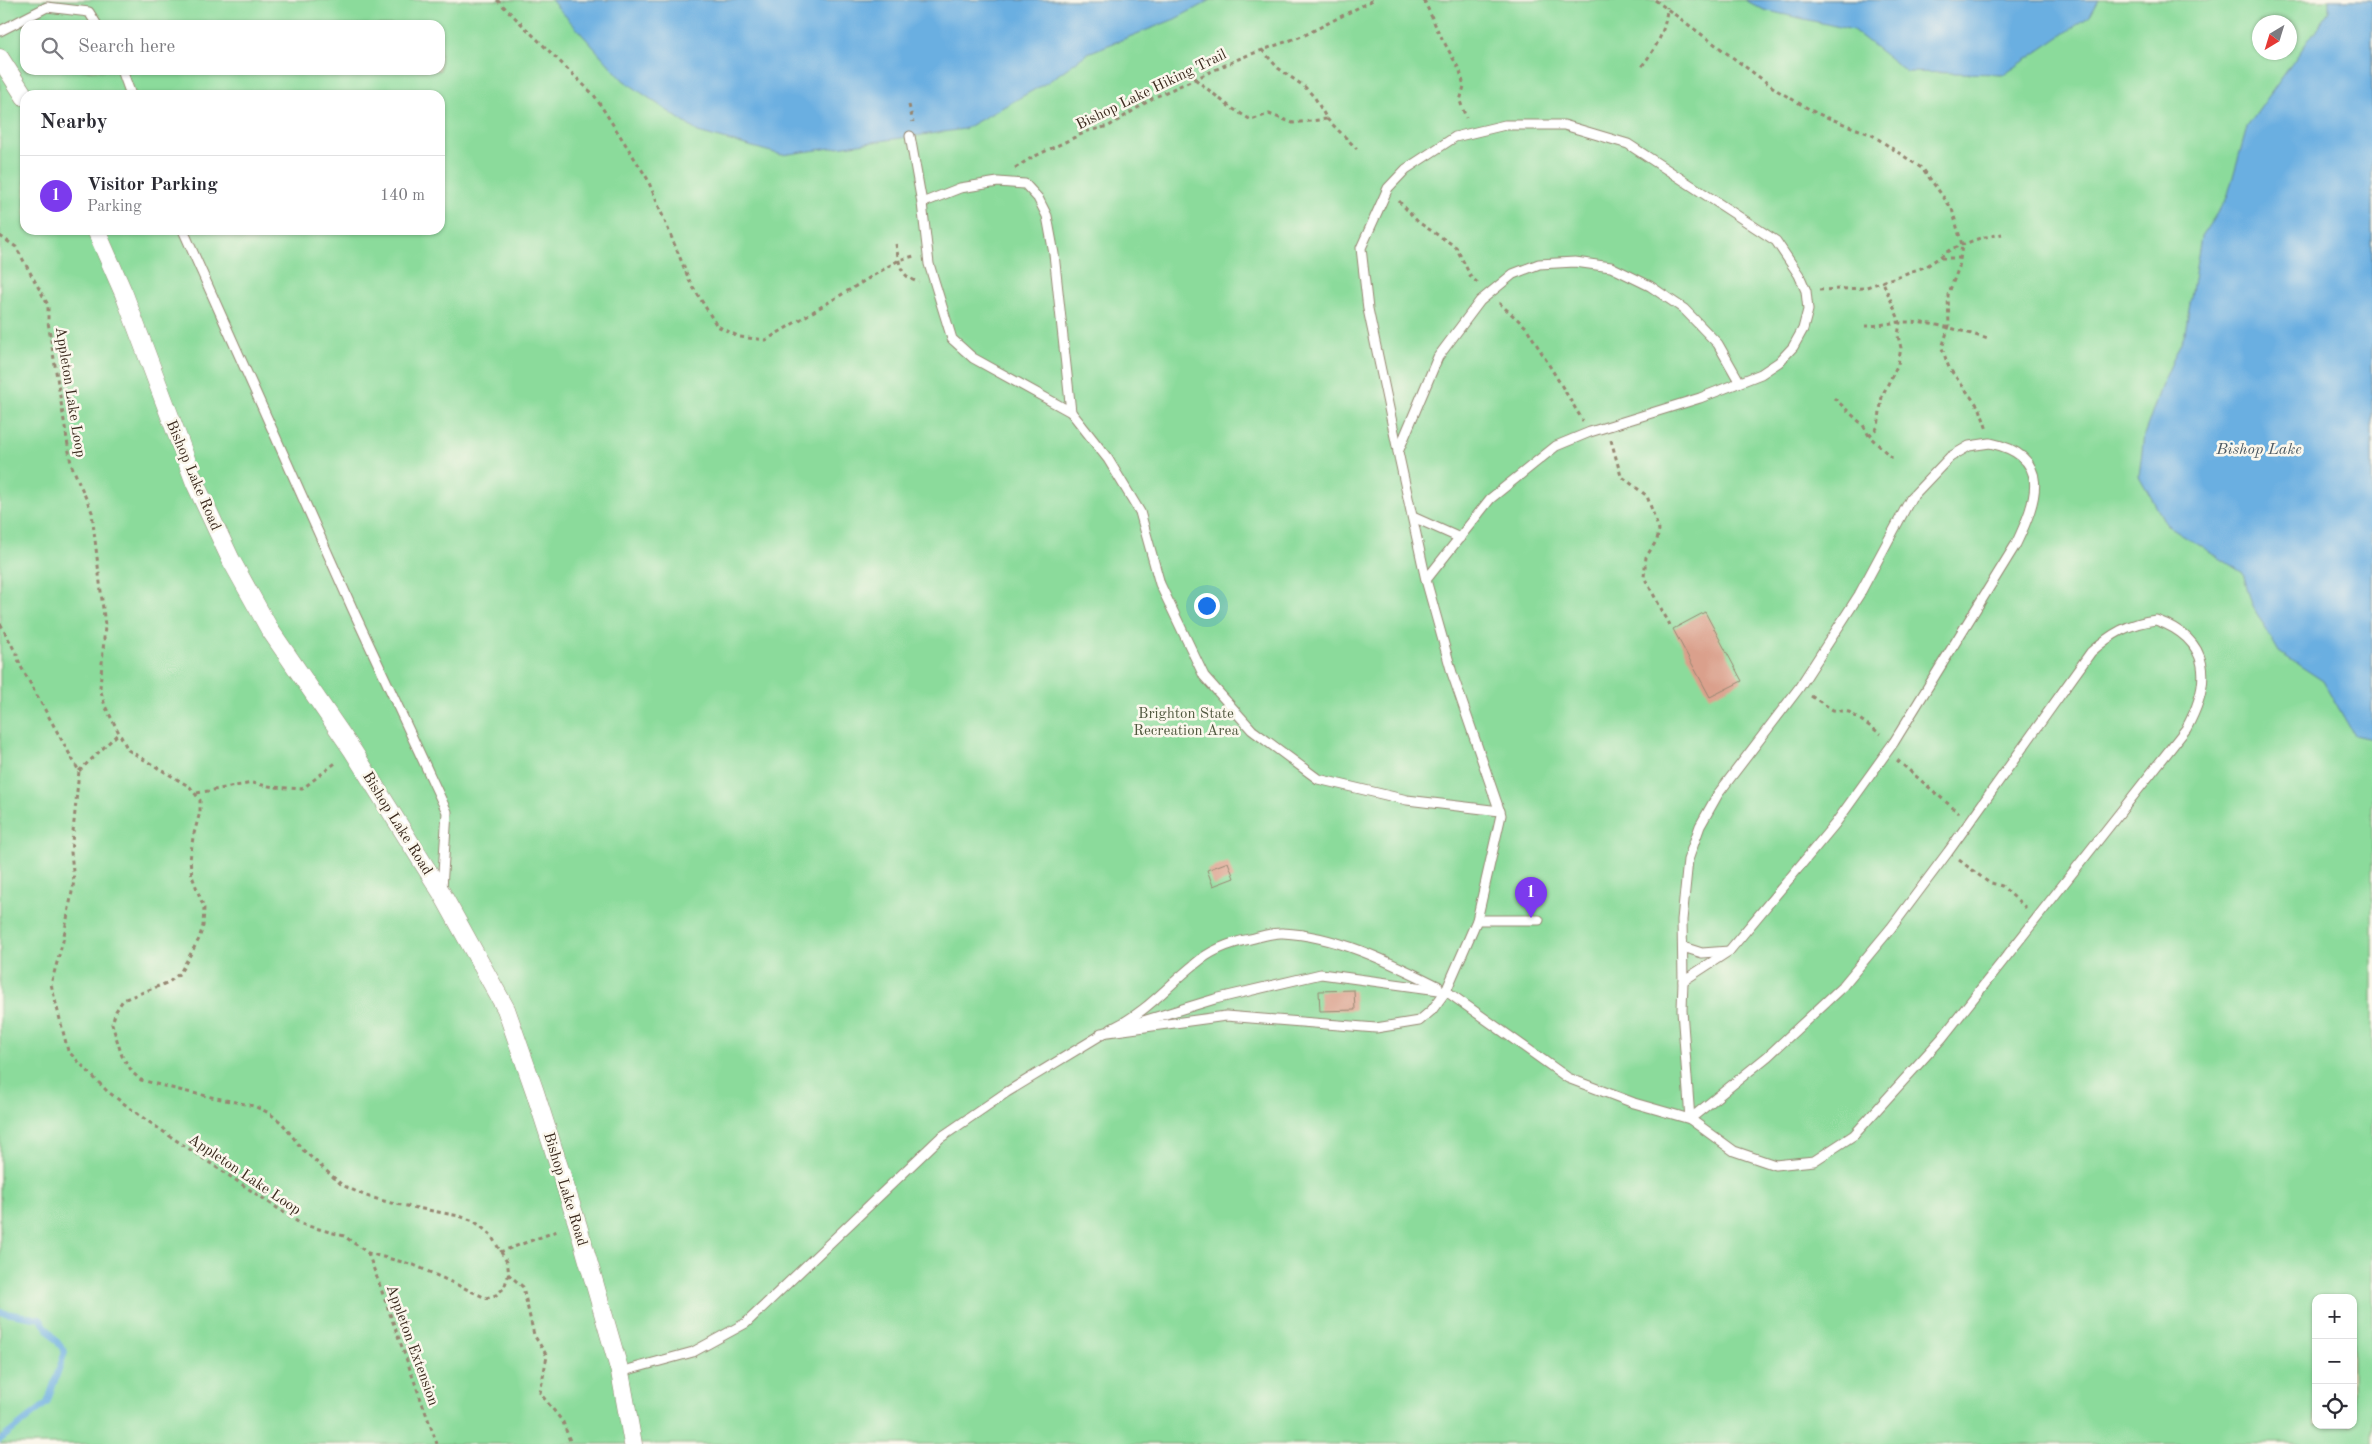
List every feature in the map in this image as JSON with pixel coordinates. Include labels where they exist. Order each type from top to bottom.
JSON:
[{"type":"street","points":[[0,58],[21,90]]},
{"type":"street","name":"Bishop Lake Road","points":[[98,235],[124,294],[195,483],[231,560],[270,630],[353,751],[441,892],[506,1009],[578,1226],[620,1372],[633,1444]]},
{"type":"lane","points":[[22,20],[47,7],[89,12],[94,20]]},
{"type":"lane","points":[[0,31],[20,21]]},
{"type":"lane","points":[[124,75],[129,90]]},
{"type":"lane","points":[[1101,1033],[1226,1016],[1376,1028],[1419,1021],[1432,1010],[1446,991],[1477,920],[1501,815],[1452,673],[1426,580],[1368,309],[1360,248],[1388,188],[1406,169],[1455,137],[1505,126],[1564,126],[1628,144],[1776,241],[1799,275],[1806,291],[1808,310],[1803,329],[1793,348],[1779,362],[1761,374],[1739,381],[1700,398],[1590,432],[1556,446],[1490,500],[1426,580]]},
{"type":"lane","points":[[910,136],[922,203],[929,264],[952,339],[973,358],[1071,412],[1108,459],[1140,512],[1160,584],[1204,676],[1252,730],[1318,779],[1406,800],[1500,811]]},
{"type":"lane","points":[[922,203],[960,188],[998,182],[1025,184],[1038,198],[1047,216],[1054,254],[1071,412]]},
{"type":"lane","points":[[185,235],[349,601],[447,812],[441,892]]},
{"type":"lane","points":[[1398,452],[1438,357],[1475,308],[1488,293],[1513,274],[1540,264],[1575,262],[1611,267],[1650,286],[1684,309],[1718,344],[1739,381]]},
{"type":"lane","points":[[1683,981],[1729,951],[1835,824],[1888,752],[2016,544],[2030,514],[2036,484],[2029,464],[2007,446],[1990,443],[1969,446],[1950,457],[1911,498],[1858,595],[1800,688],[1718,794],[1700,826],[1688,860],[1682,920],[1682,1010],[1690,1119]]},
{"type":"lane","points":[[1413,518],[1460,538]]},
{"type":"lane","points":[[620,1372],[693,1352],[746,1323],[940,1138],[1007,1092],[1101,1033],[1129,1020],[1149,1006],[1194,964],[1213,951],[1234,942],[1282,932],[1332,941],[1390,963],[1446,991],[1568,1078],[1634,1103],[1690,1119],[1734,1151],[1775,1165],[1814,1161],[1840,1146],[1867,1123],[1942,1038],[2186,728],[2197,701],[2203,670],[2193,642],[2176,627],[2156,620],[2137,622],[2104,640],[2091,652],[1948,852],[1891,928],[1842,987],[1768,1056],[1690,1119]]},
{"type":"lane","points":[[1477,920],[1539,920]]},
{"type":"lane","points":[[1683,947],[1702,953],[1729,951]]},
{"type":"lane","points":[[1101,1033],[1215,999],[1321,974],[1446,991]]},
{"type":"path","points":[[496,0],[594,95],[647,178],[690,282],[717,326],[740,337],[766,340],[899,260],[928,253]]},
{"type":"path","name":"Bishop Lake Hiking Trail","points":[[998,182],[1006,174],[1031,158],[1088,131],[1109,126],[1153,98],[1195,78],[1305,34],[1373,0]]},
{"type":"path","points":[[1424,0],[1438,31],[1460,71],[1464,86],[1460,101],[1472,133]]},
{"type":"path","points":[[1655,0],[1667,7],[1778,91],[1816,113],[1872,135],[1923,169],[1952,209],[1962,245],[1960,258],[1948,295],[1949,326],[1942,348],[1949,368],[1980,409],[1990,443]]},
{"type":"path","points":[[1642,66],[1663,33],[1667,7]]},
{"type":"path","points":[[1262,50],[1278,68],[1305,87],[1315,98],[1327,119],[1357,149]]},
{"type":"path","points":[[1195,78],[1230,107],[1251,120],[1269,114],[1293,123],[1327,119]]},
{"type":"path","points":[[1806,291],[1829,288],[1864,288],[1927,266],[1951,249],[1980,238],[2002,234]]},
{"type":"path","name":"Appleton Lake Loop","points":[[0,236],[16,247],[48,305],[48,322],[71,464],[92,512],[105,626],[100,688],[105,706],[128,750],[190,787],[197,794]]},
{"type":"path","points":[[896,244],[902,272],[906,277],[924,284]]},
{"type":"path","points":[[1940,258],[1960,258]]},
{"type":"path","points":[[1869,436],[1878,427],[1882,396],[1898,364],[1901,348],[1898,336],[1900,322],[1883,282]]},
{"type":"path","points":[[1865,326],[1900,322],[1949,326],[1988,339]]},
{"type":"path","points":[[1834,398],[1863,425],[1869,436],[1892,458]]},
{"type":"path","points":[[1608,428],[1621,476],[1647,496],[1660,530],[1657,540],[1646,557],[1644,576],[1670,625]]},
{"type":"path","points":[[0,623],[17,655],[20,665],[79,771],[119,733]]},
{"type":"path","points":[[1800,688],[1833,710],[1849,712],[1894,742]]},
{"type":"path","points":[[353,751],[302,789],[274,788],[252,783],[197,794],[200,800],[200,812],[193,837],[190,860],[192,876],[204,908],[203,926],[199,939],[180,973],[169,982],[123,1000],[116,1011],[112,1024],[117,1042],[122,1056],[133,1073],[141,1080],[254,1106],[269,1113],[282,1123],[302,1149],[342,1186],[391,1203],[459,1216],[474,1221],[490,1234],[507,1262],[508,1274],[523,1287],[534,1335],[547,1356],[540,1393],[563,1422],[571,1444]]},
{"type":"path","points":[[1888,752],[1969,822]]},
{"type":"path","name":"Appleton Lake Loop","points":[[79,771],[71,852],[74,881],[64,942],[51,984],[68,1051],[107,1091],[208,1164],[301,1224],[344,1236],[368,1253],[414,1265],[486,1298],[496,1295],[504,1288],[508,1274]]},
{"type":"path","points":[[1948,852],[1988,882],[2002,886],[2038,918]]},
{"type":"path","points":[[500,1252],[545,1234],[578,1226]]},
{"type":"path","name":"Appleton Extension","points":[[368,1253],[437,1444]]},
{"type":"green space","name":"Brighton State Recreation Area","points":[[0,0],[2372,0],[2372,1444],[0,1444]]},
{"type":"water","points":[[551,0],[1211,0],[1175,19],[1088,53],[1048,82],[964,129],[782,155],[698,132],[623,80]]},
{"type":"water","points":[[1745,0],[2099,0],[2090,16],[2005,74],[1907,72],[1853,30],[1764,10]]},
{"type":"water","name":"Bishop Lake","points":[[2329,0],[2372,0],[2372,739],[2354,735],[2323,681],[2279,652],[2252,605],[2243,573],[2166,524],[2139,476],[2144,435],[2161,387],[2185,333],[2201,237],[2227,198],[2247,127],[2294,60],[2297,60],[2297,56],[2329,11]]},
{"type":"building","points":[[1705,612],[1742,681],[1710,697],[1673,629]]},
{"type":"building","points":[[1228,862],[1234,878],[1213,886],[1207,870]]},
{"type":"building","points":[[1354,990],[1355,1010],[1320,1011],[1319,991]]},
{"type":"waterway","points":[[0,1312],[40,1319],[65,1352],[47,1403],[0,1440]]},
{"type":"place","name":"Visitor Parking","points":[[1531,918]]}]
